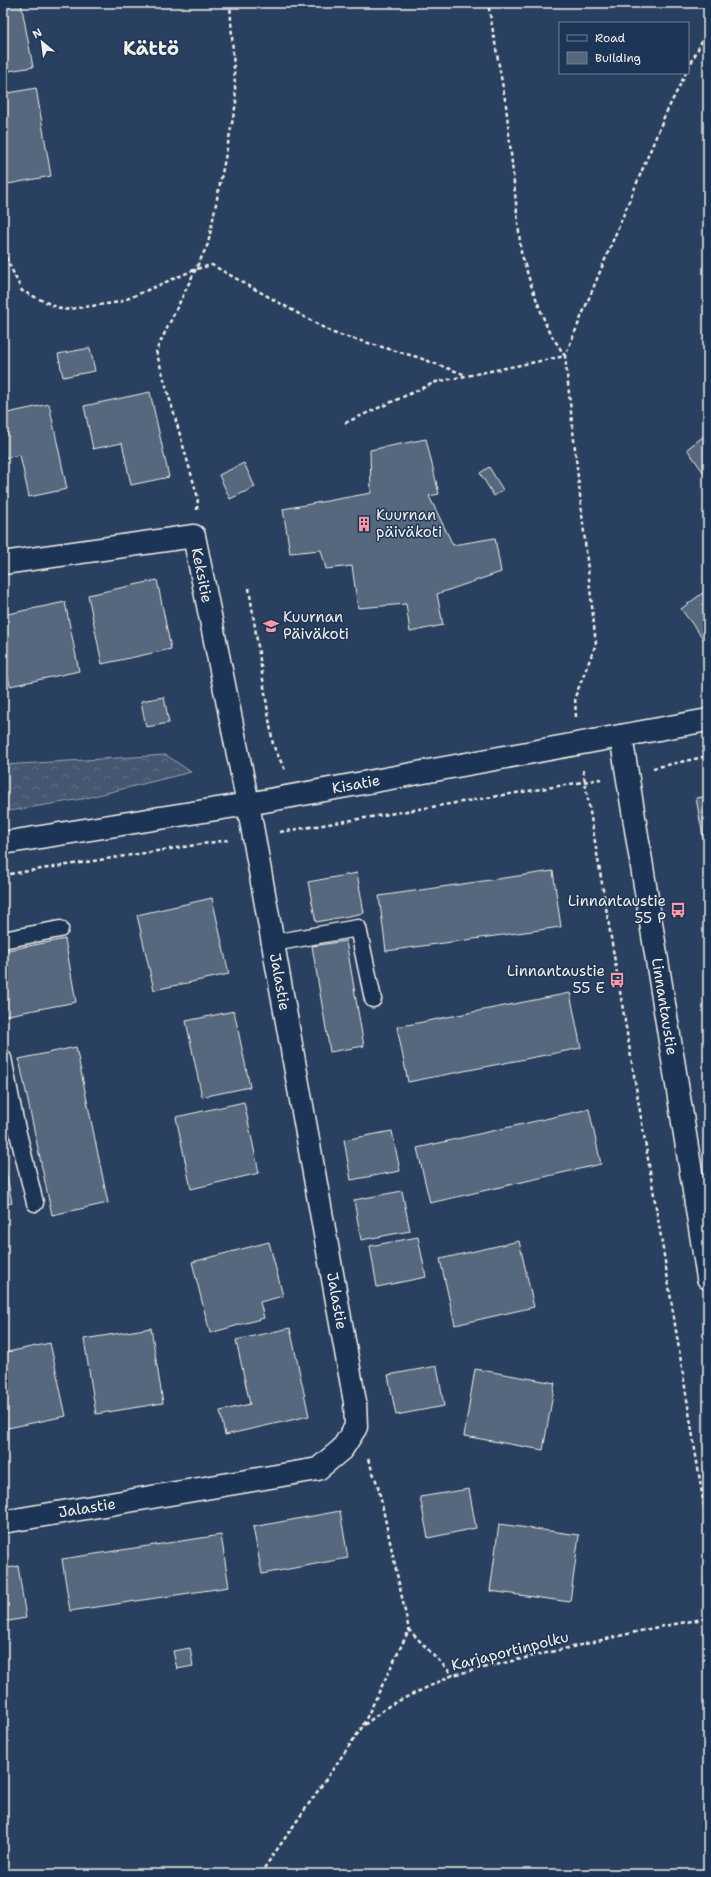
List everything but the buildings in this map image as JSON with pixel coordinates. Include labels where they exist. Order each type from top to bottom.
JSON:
[{"type":"street","name":"Keksitie","points":[[3,563],[194,536],[248,804]]},
{"type":"street","name":"Kisatie","points":[[3,843],[283,798],[708,720]]},
{"type":"street","name":"Linnantaustie","points":[[621,736],[708,1278]]},
{"type":"street","name":"Jalastie","points":[[3,1522],[318,1469],[342,1450],[356,1427],[355,1402],[248,804]]},
{"type":"lane","points":[[273,943],[358,928],[373,999]]},
{"type":"lane","points":[[3,940],[60,929]]},
{"type":"lane","points":[[3,1058],[16,1125],[35,1203]]},
{"type":"path","points":[[194,536],[198,498],[156,351],[208,244],[236,104],[230,3]]},
{"type":"path","points":[[488,3],[506,105],[521,252],[531,285],[548,330],[565,356],[596,644],[575,697],[578,744],[664,1250],[708,1531]]},
{"type":"path","points":[[689,67],[708,29]]},
{"type":"path","points":[[565,356],[665,115],[686,74]]},
{"type":"path","points":[[3,251],[22,291],[63,310],[120,302],[196,269],[212,265],[333,333],[416,357],[467,376]]},
{"type":"path","points":[[345,423],[436,382],[565,356]]},
{"type":"path","points":[[249,588],[273,745],[288,778],[283,798]]},
{"type":"path","points":[[3,875],[585,783],[708,756]]},
{"type":"path","points":[[356,1427],[378,1486],[409,1630],[453,1675]]},
{"type":"path","name":"Karjaportinpolku","points":[[260,1874],[363,1726],[390,1705],[453,1675],[653,1628],[708,1618]]},
{"type":"path","points":[[363,1726],[409,1630]]},
{"type":"green space","points":[[166,755],[191,772],[82,799],[3,812],[3,765]]},
{"type":"place","name":"Kuurnan päiväkoti","points":[[364,524]]},
{"type":"place","name":"Kuurnan Päiväkoti","points":[[271,626]]},
{"type":"place","name":"Linnantaustie 55 P","points":[[678,910]]},
{"type":"place","name":"Linnantaustie 55 E","points":[[617,980]]},
{"type":"district","name":"Kättö","points":[[151,48]]}]
